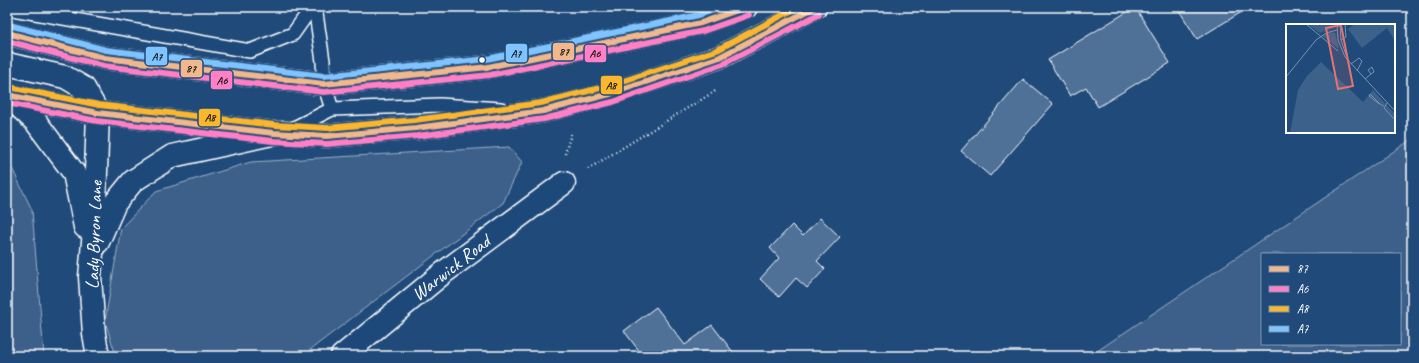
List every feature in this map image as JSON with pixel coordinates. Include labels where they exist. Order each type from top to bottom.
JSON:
[{"type":"main road","points":[[7,33],[105,58],[324,84],[488,67],[701,23],[746,7]]},
{"type":"main road","points":[[7,95],[98,113],[280,133],[334,136],[416,128],[543,111],[610,94],[720,57],[815,7]]},
{"type":"main road","points":[[7,64],[65,77],[84,88],[98,113]]},
{"type":"main road","points":[[7,95],[36,122],[74,173],[92,255]]},
{"type":"main road","name":"Lady Byron Lane","points":[[98,113],[90,277],[94,334],[98,356]]},
{"type":"main road","points":[[92,255],[115,203],[133,181],[172,156],[280,133]]},
{"type":"main road","name":"Warwick Road","points":[[342,356],[443,273],[559,186]]},
{"type":"lane","points":[[7,8],[250,51],[293,34],[313,7]]},
{"type":"lane","points":[[313,7],[323,61],[324,84],[332,109]]},
{"type":"lane","points":[[280,133],[332,109],[440,105],[543,111]]},
{"type":"path","points":[[559,186],[723,86]]},
{"type":"path","points":[[559,186],[580,102]]},
{"type":"shaded area","points":[[1412,139],[1412,356],[1090,356]]},
{"type":"shaded area","points":[[509,147],[522,162],[503,203],[302,356],[116,356],[105,321],[121,228],[156,191],[251,162]]},
{"type":"shaded area","points":[[7,165],[11,166],[32,210],[44,356],[7,356]]},
{"type":"building","points":[[1135,7],[1170,63],[1098,107],[1086,87],[1070,96],[1048,60]]},
{"type":"building","points":[[1177,7],[1250,7],[1197,39]]},
{"type":"building","points":[[1023,79],[1053,104],[990,176],[961,151]]},
{"type":"building","points":[[820,218],[840,237],[817,261],[825,269],[807,288],[796,278],[779,297],[760,279],[779,258],[770,248],[792,225],[803,236]]},
{"type":"building","points":[[656,307],[685,345],[712,325],[736,356],[643,356],[624,331]]},
{"type":"transit line","name":"A7","points":[[9,25],[106,50],[324,76],[487,59],[699,15],[722,7]]},
{"type":"transit line","name":"87","points":[[7,33],[105,58],[324,84],[488,67],[701,23],[746,7]]},
{"type":"transit line","name":"A8","points":[[9,87],[99,105],[274,125],[327,128],[415,120],[541,103],[608,86],[717,50],[798,7]]},
{"type":"transit line","name":"87","points":[[7,95],[98,113],[274,133],[327,136],[416,128],[543,111],[610,94],[720,57],[815,7]]},
{"type":"transit line","name":"A6","points":[[7,103],[97,121],[273,141],[327,144],[417,136],[544,119],[613,102],[723,64],[819,14]]},
{"type":"transit line","name":"A6","points":[[7,41],[104,66],[324,92],[490,75],[703,31],[749,15]]}]
